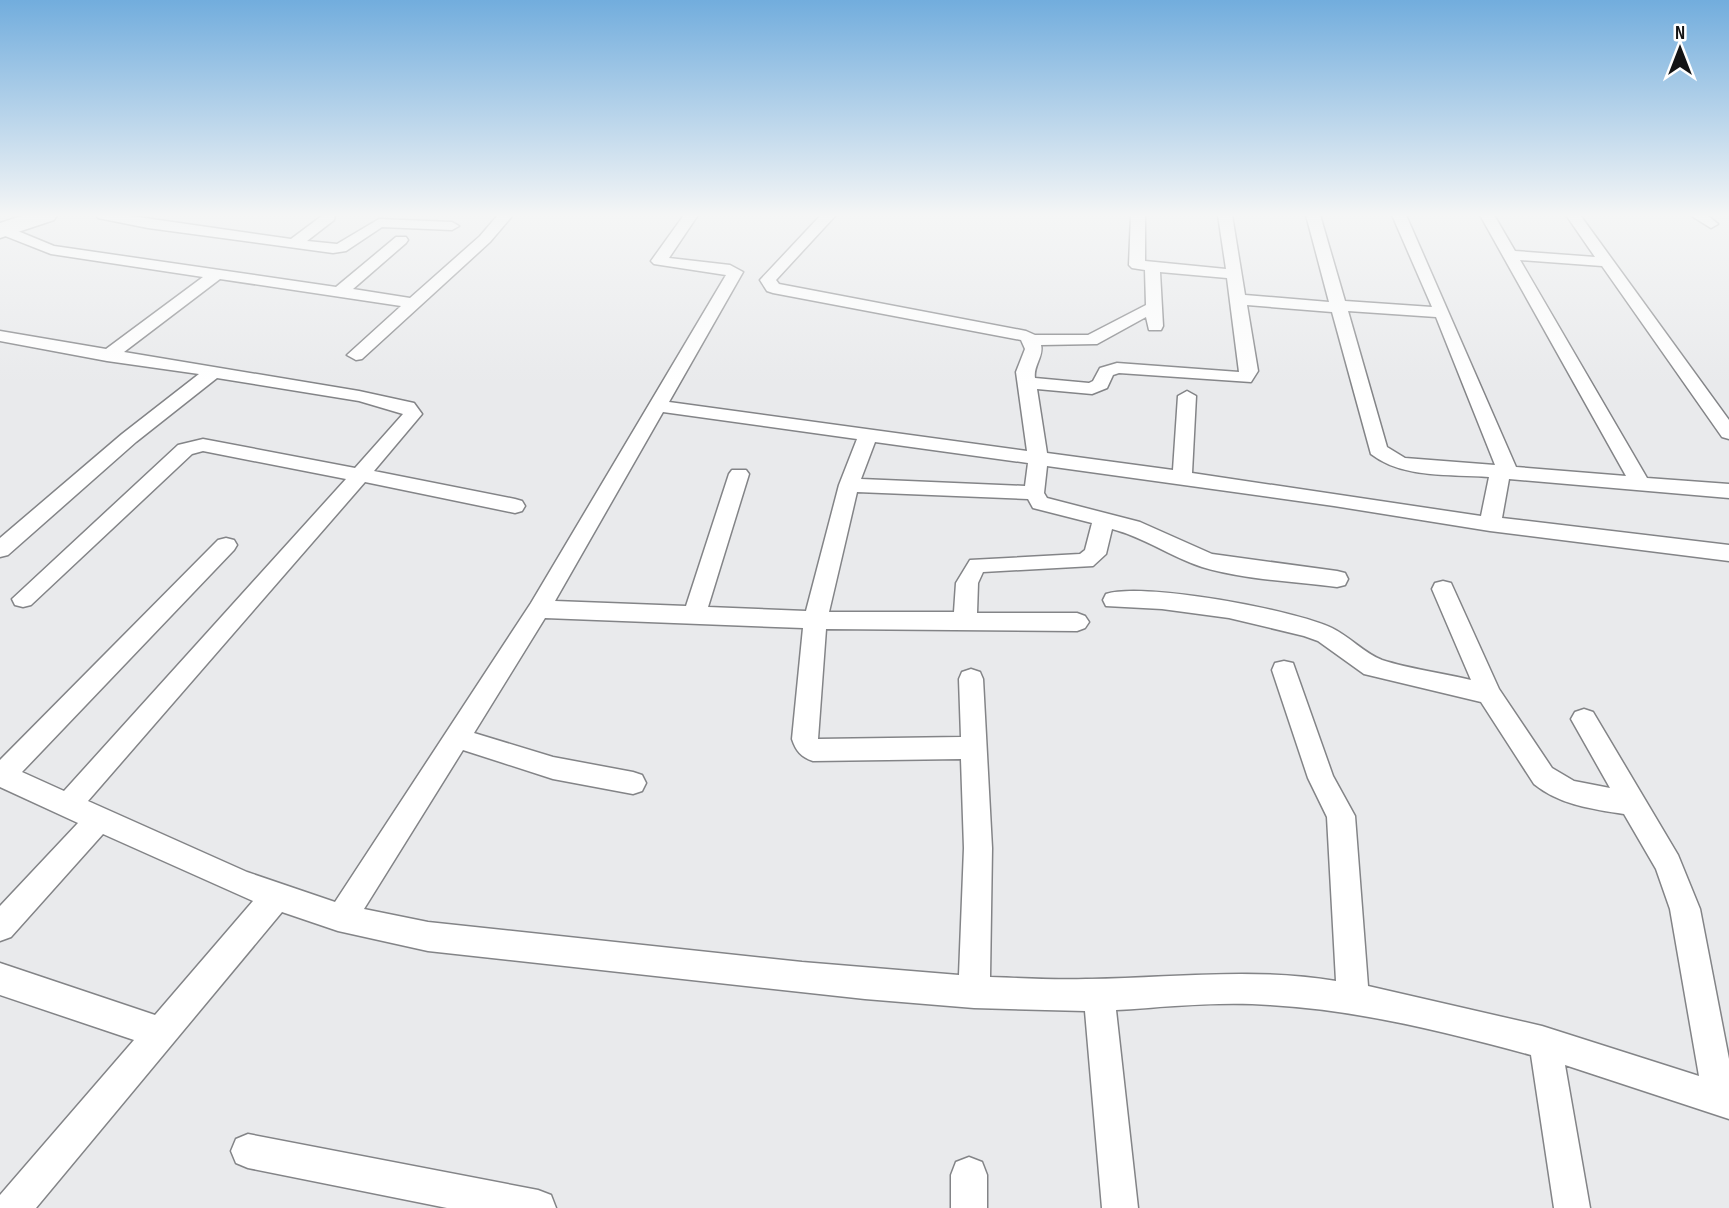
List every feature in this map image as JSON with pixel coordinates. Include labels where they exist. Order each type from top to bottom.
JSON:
[{"type":"street","points":[[206,271],[415,303]]},
{"type":"street","points":[[341,291],[364,271]]},
{"type":"street","points":[[356,355],[450,271]]},
{"type":"street","points":[[342,918],[539,609],[735,272],[731,271]]},
{"type":"street","points":[[777,271],[768,281],[773,288],[1026,336],[1031,340],[1034,349],[1025,372],[1038,457],[1034,493],[1036,500],[1045,506],[1133,527],[1206,560],[1337,579]]},
{"type":"street","points":[[1152,271],[1155,326]]},
{"type":"street","points":[[1027,383],[1093,389],[1101,384],[1106,372],[1117,368],[1245,378],[1249,371],[1235,274],[1208,271]]},
{"type":"street","points":[[1329,271],[1378,450],[1382,455],[1403,464],[1729,491]]},
{"type":"street","points":[[1424,271],[1504,472],[1490,524]]},
{"type":"street","points":[[1518,271],[1639,482]]},
{"type":"street","points":[[1613,271],[1729,433]]},
{"type":"street","points":[[107,356],[218,273]]},
{"type":"street","points":[[1238,299],[1442,313]]},
{"type":"street","points":[[1031,340],[1091,340],[1154,307]]},
{"type":"street","points":[[0,336],[359,396],[413,410],[413,414],[360,475],[69,804]]},
{"type":"street","points":[[0,550],[129,439],[213,372]]},
{"type":"street","points":[[1182,478],[1187,396]]},
{"type":"street","points":[[658,406],[1038,457],[1490,524],[1729,553]]},
{"type":"street","points":[[868,434],[849,485],[815,620],[805,739],[807,745],[813,750],[974,748]]},
{"type":"street","points":[[23,599],[185,449],[203,445],[515,506]]},
{"type":"street","points":[[694,616],[739,474]]},
{"type":"street","points":[[849,485],[1034,493]]},
{"type":"street","points":[[965,621],[967,578],[971,570],[978,565],[1085,561],[1095,554],[1104,518]]},
{"type":"street","points":[[226,545],[1,775],[195,864],[276,897],[393,931],[697,968],[974,992],[1099,996],[1242,990],[1293,991],[1353,1000],[1545,1043],[1725,1101],[1685,909],[1668,864],[1584,719]]},
{"type":"street","points":[[1443,589],[1489,694],[1543,776],[1554,786],[1567,792],[1633,803]]},
{"type":"street","points":[[1114,600],[1162,601],[1229,610],[1309,628],[1326,635],[1373,667],[1489,694]]},
{"type":"street","points":[[539,609],[815,620],[1077,622]]},
{"type":"street","points":[[1284,670],[1321,778],[1341,816],[1353,1000]]},
{"type":"street","points":[[971,679],[978,848],[974,992]]},
{"type":"street","points":[[457,738],[553,768],[633,783]]},
{"type":"street","points":[[0,927],[99,819]]},
{"type":"street","points":[[13,1208],[276,897]]},
{"type":"street","points":[[0,979],[160,1033]]},
{"type":"street","points":[[1099,996],[1120,1208]]},
{"type":"street","points":[[1545,1043],[1572,1208]]},
{"type":"street","points":[[248,1151],[538,1208]]}]
